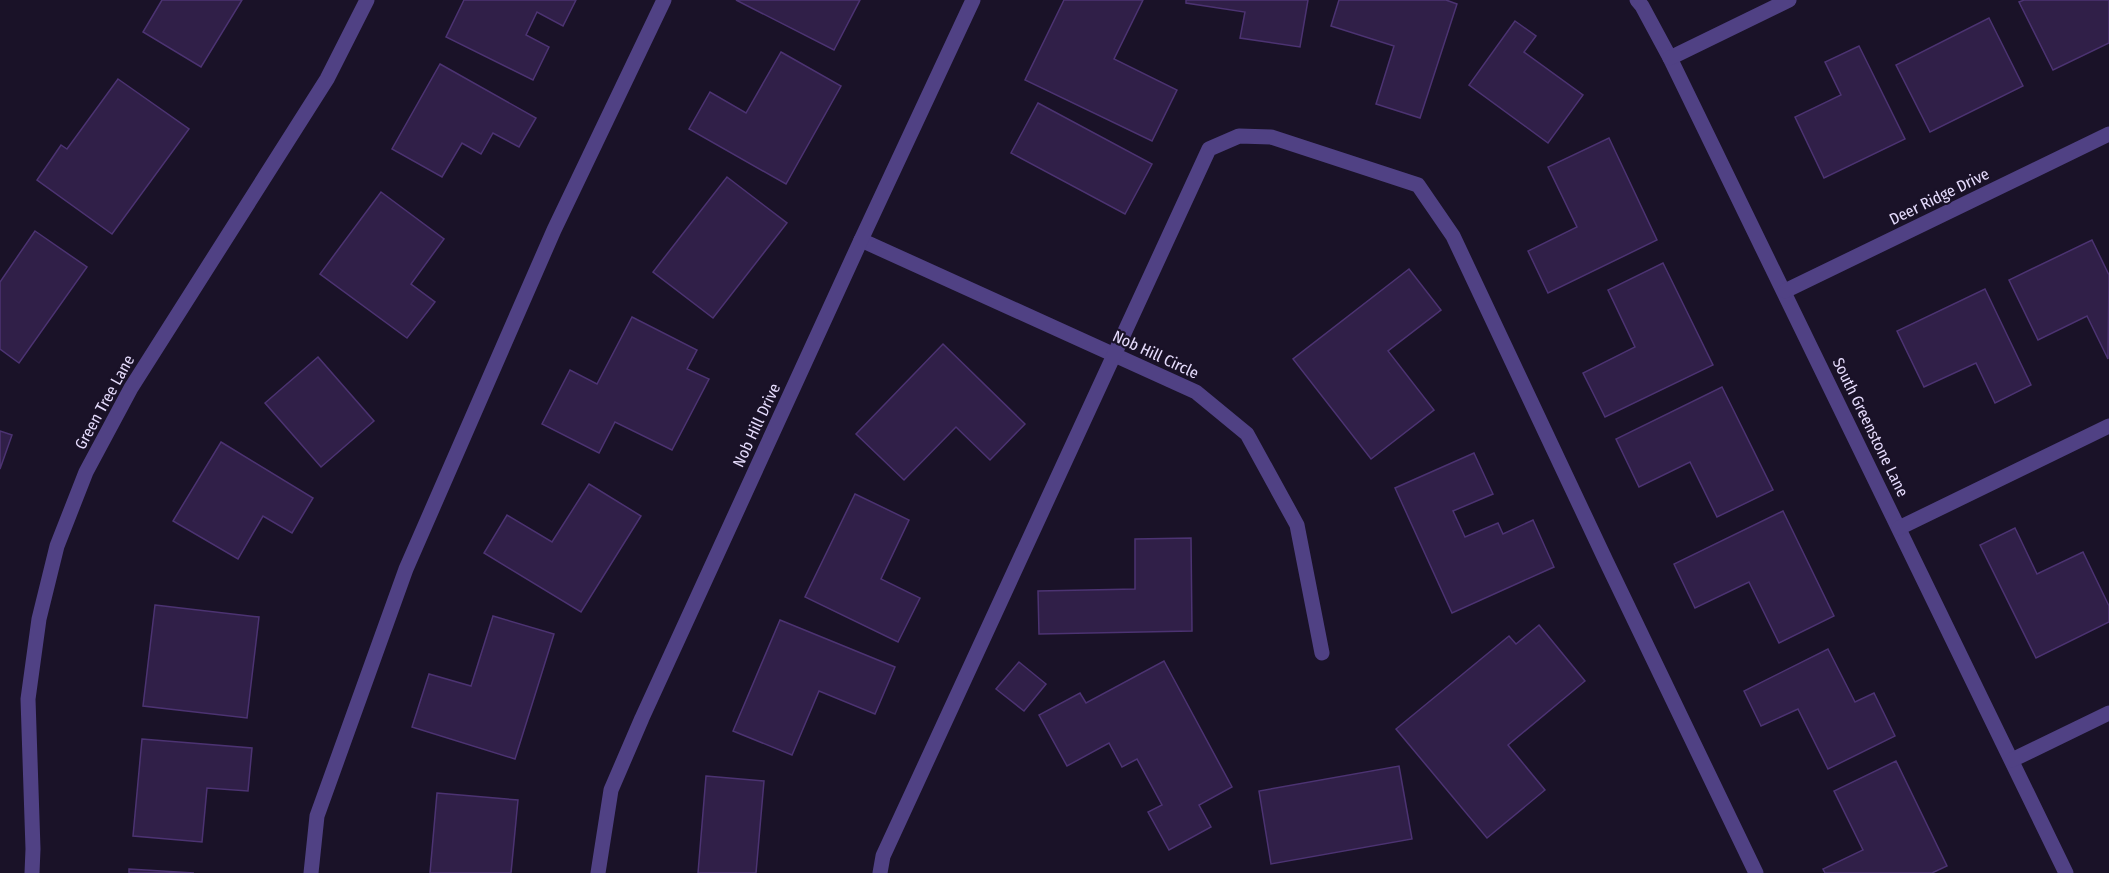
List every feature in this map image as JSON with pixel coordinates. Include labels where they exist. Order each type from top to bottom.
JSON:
[{"type":"street","name":"Green Tree Lane","points":[[32,873],[28,699],[39,619],[57,546],[82,482],[131,388],[327,80],[368,0]]},
{"type":"street","points":[[312,873],[317,816],[406,569],[554,230],[664,0]]},
{"type":"street","name":"Nob Hill Drive","points":[[598,873],[611,790],[861,240],[973,0]]},
{"type":"street","name":"South Greenstone Lane","points":[[1637,0],[1670,58],[1785,291],[2066,873]]},
{"type":"street","points":[[1670,58],[1789,0]]},
{"type":"street","name":"Deer Ridge Drive","points":[[1785,291],[2109,134]]},
{"type":"street","points":[[880,873],[883,856],[1209,149],[1239,136],[1271,136],[1418,185],[1453,236],[1756,873]]},
{"type":"street","name":"Nob Hill Circle","points":[[861,240],[1196,392],[1247,435],[1297,525],[1322,653]]},
{"type":"street","points":[[1899,528],[2109,426]]},
{"type":"street","points":[[2012,760],[2109,713]]},
{"type":"building","points":[[162,0],[242,0],[201,67],[143,32]]},
{"type":"building","points":[[464,0],[576,0],[563,26],[537,12],[526,35],[549,47],[533,80],[446,37]]},
{"type":"building","points":[[736,0],[860,0],[834,50]]},
{"type":"building","points":[[1064,0],[1143,0],[1114,59],[1177,90],[1152,141],[1025,80]]},
{"type":"building","points":[[1186,0],[1308,0],[1300,47],[1240,38],[1245,12],[1186,3]]},
{"type":"building","points":[[1339,0],[1446,0],[1457,4],[1420,118],[1376,104],[1394,46],[1331,26]]},
{"type":"building","points":[[2024,0],[2109,0],[2109,43],[2053,70],[2019,2]]},
{"type":"building","points":[[1989,18],[2023,86],[1930,132],[1896,65]]},
{"type":"building","points":[[1515,21],[1536,36],[1524,52],[1583,95],[1548,143],[1469,85]]},
{"type":"building","points":[[1859,46],[1905,139],[1824,178],[1795,117],[1841,95],[1825,62]]},
{"type":"building","points":[[781,52],[841,86],[786,184],[689,129],[710,92],[746,113]]},
{"type":"building","points":[[440,64],[536,118],[519,147],[493,133],[481,154],[462,143],[442,177],[392,149]]},
{"type":"building","points":[[118,79],[189,129],[112,234],[37,180],[61,145],[67,149]]},
{"type":"building","points":[[1038,103],[1152,164],[1125,214],[1011,153]]},
{"type":"building","points":[[1609,138],[1657,240],[1548,293],[1528,251],[1577,227],[1548,167]]},
{"type":"building","points":[[727,177],[787,223],[713,318],[653,272]]},
{"type":"building","points":[[381,192],[444,239],[411,284],[435,302],[407,338],[320,274]]},
{"type":"building","points":[[35,231],[87,267],[19,363],[0,349],[0,282]]},
{"type":"building","points":[[2092,240],[2109,275],[2108,359],[2087,316],[2038,340],[2009,280]]},
{"type":"building","points":[[1663,263],[1713,365],[1605,417],[1583,373],[1635,347],[1608,290]]},
{"type":"building","points":[[1409,269],[1441,310],[1388,351],[1434,410],[1371,459],[1293,359]]},
{"type":"building","points":[[1985,289],[2031,385],[1995,403],[1976,363],[1924,387],[1897,331]]},
{"type":"building","points":[[632,317],[697,350],[687,369],[709,379],[672,450],[615,422],[599,453],[542,424],[570,370],[597,384]]},
{"type":"building","points":[[943,344],[1025,424],[990,460],[956,427],[904,480],[856,434]]},
{"type":"building","points":[[318,357],[374,421],[321,467],[265,403]]},
{"type":"building","points":[[1722,387],[1773,490],[1717,517],[1690,462],[1639,487],[1616,439]]},
{"type":"building","points":[[0,431],[12,435],[0,469]]},
{"type":"building","points":[[221,442],[313,498],[292,533],[263,516],[238,559],[173,521]]},
{"type":"building","points":[[1474,453],[1493,494],[1453,511],[1465,537],[1498,523],[1503,534],[1533,520],[1554,567],[1452,613],[1395,488]]},
{"type":"building","points":[[589,484],[641,516],[581,612],[484,553],[507,515],[552,542]]},
{"type":"building","points":[[855,494],[909,520],[881,579],[920,598],[898,642],[805,597]]},
{"type":"building","points":[[1783,511],[1834,616],[1779,643],[1749,582],[1695,608],[1674,564]]},
{"type":"building","points":[[2015,528],[2037,574],[2083,552],[2109,606],[2109,622],[2036,658],[1980,545]]},
{"type":"building","points":[[1191,538],[1192,631],[1039,634],[1038,591],[1135,589],[1135,539]]},
{"type":"building","points":[[155,605],[259,617],[247,718],[143,706]]},
{"type":"building","points":[[493,616],[554,634],[515,759],[412,727],[429,674],[471,686]]},
{"type":"building","points":[[780,620],[895,667],[875,714],[819,691],[792,755],[733,731]]},
{"type":"building","points":[[1539,625],[1585,681],[1508,745],[1545,790],[1487,838],[1396,729],[1509,636],[1516,644]]},
{"type":"building","points":[[1828,649],[1855,702],[1874,693],[1895,736],[1828,769],[1798,709],[1761,726],[1744,691]]},
{"type":"building","points":[[1164,661],[1232,787],[1199,805],[1211,827],[1169,850],[1148,812],[1162,805],[1137,759],[1122,767],[1109,743],[1067,766],[1039,715],[1080,693],[1086,703]]},
{"type":"building","points":[[1019,662],[1046,684],[1024,711],[996,689]]},
{"type":"building","points":[[142,739],[252,748],[248,791],[207,788],[202,842],[133,836]]},
{"type":"building","points":[[1896,761],[1947,866],[1932,873],[1825,873],[1823,869],[1863,850],[1834,791]]},
{"type":"building","points":[[1399,766],[1412,839],[1271,864],[1259,791]]},
{"type":"building","points":[[706,776],[764,781],[756,873],[698,873]]},
{"type":"building","points":[[437,793],[518,800],[511,873],[430,873]]},
{"type":"building","points":[[129,869],[194,873],[129,873]]}]
